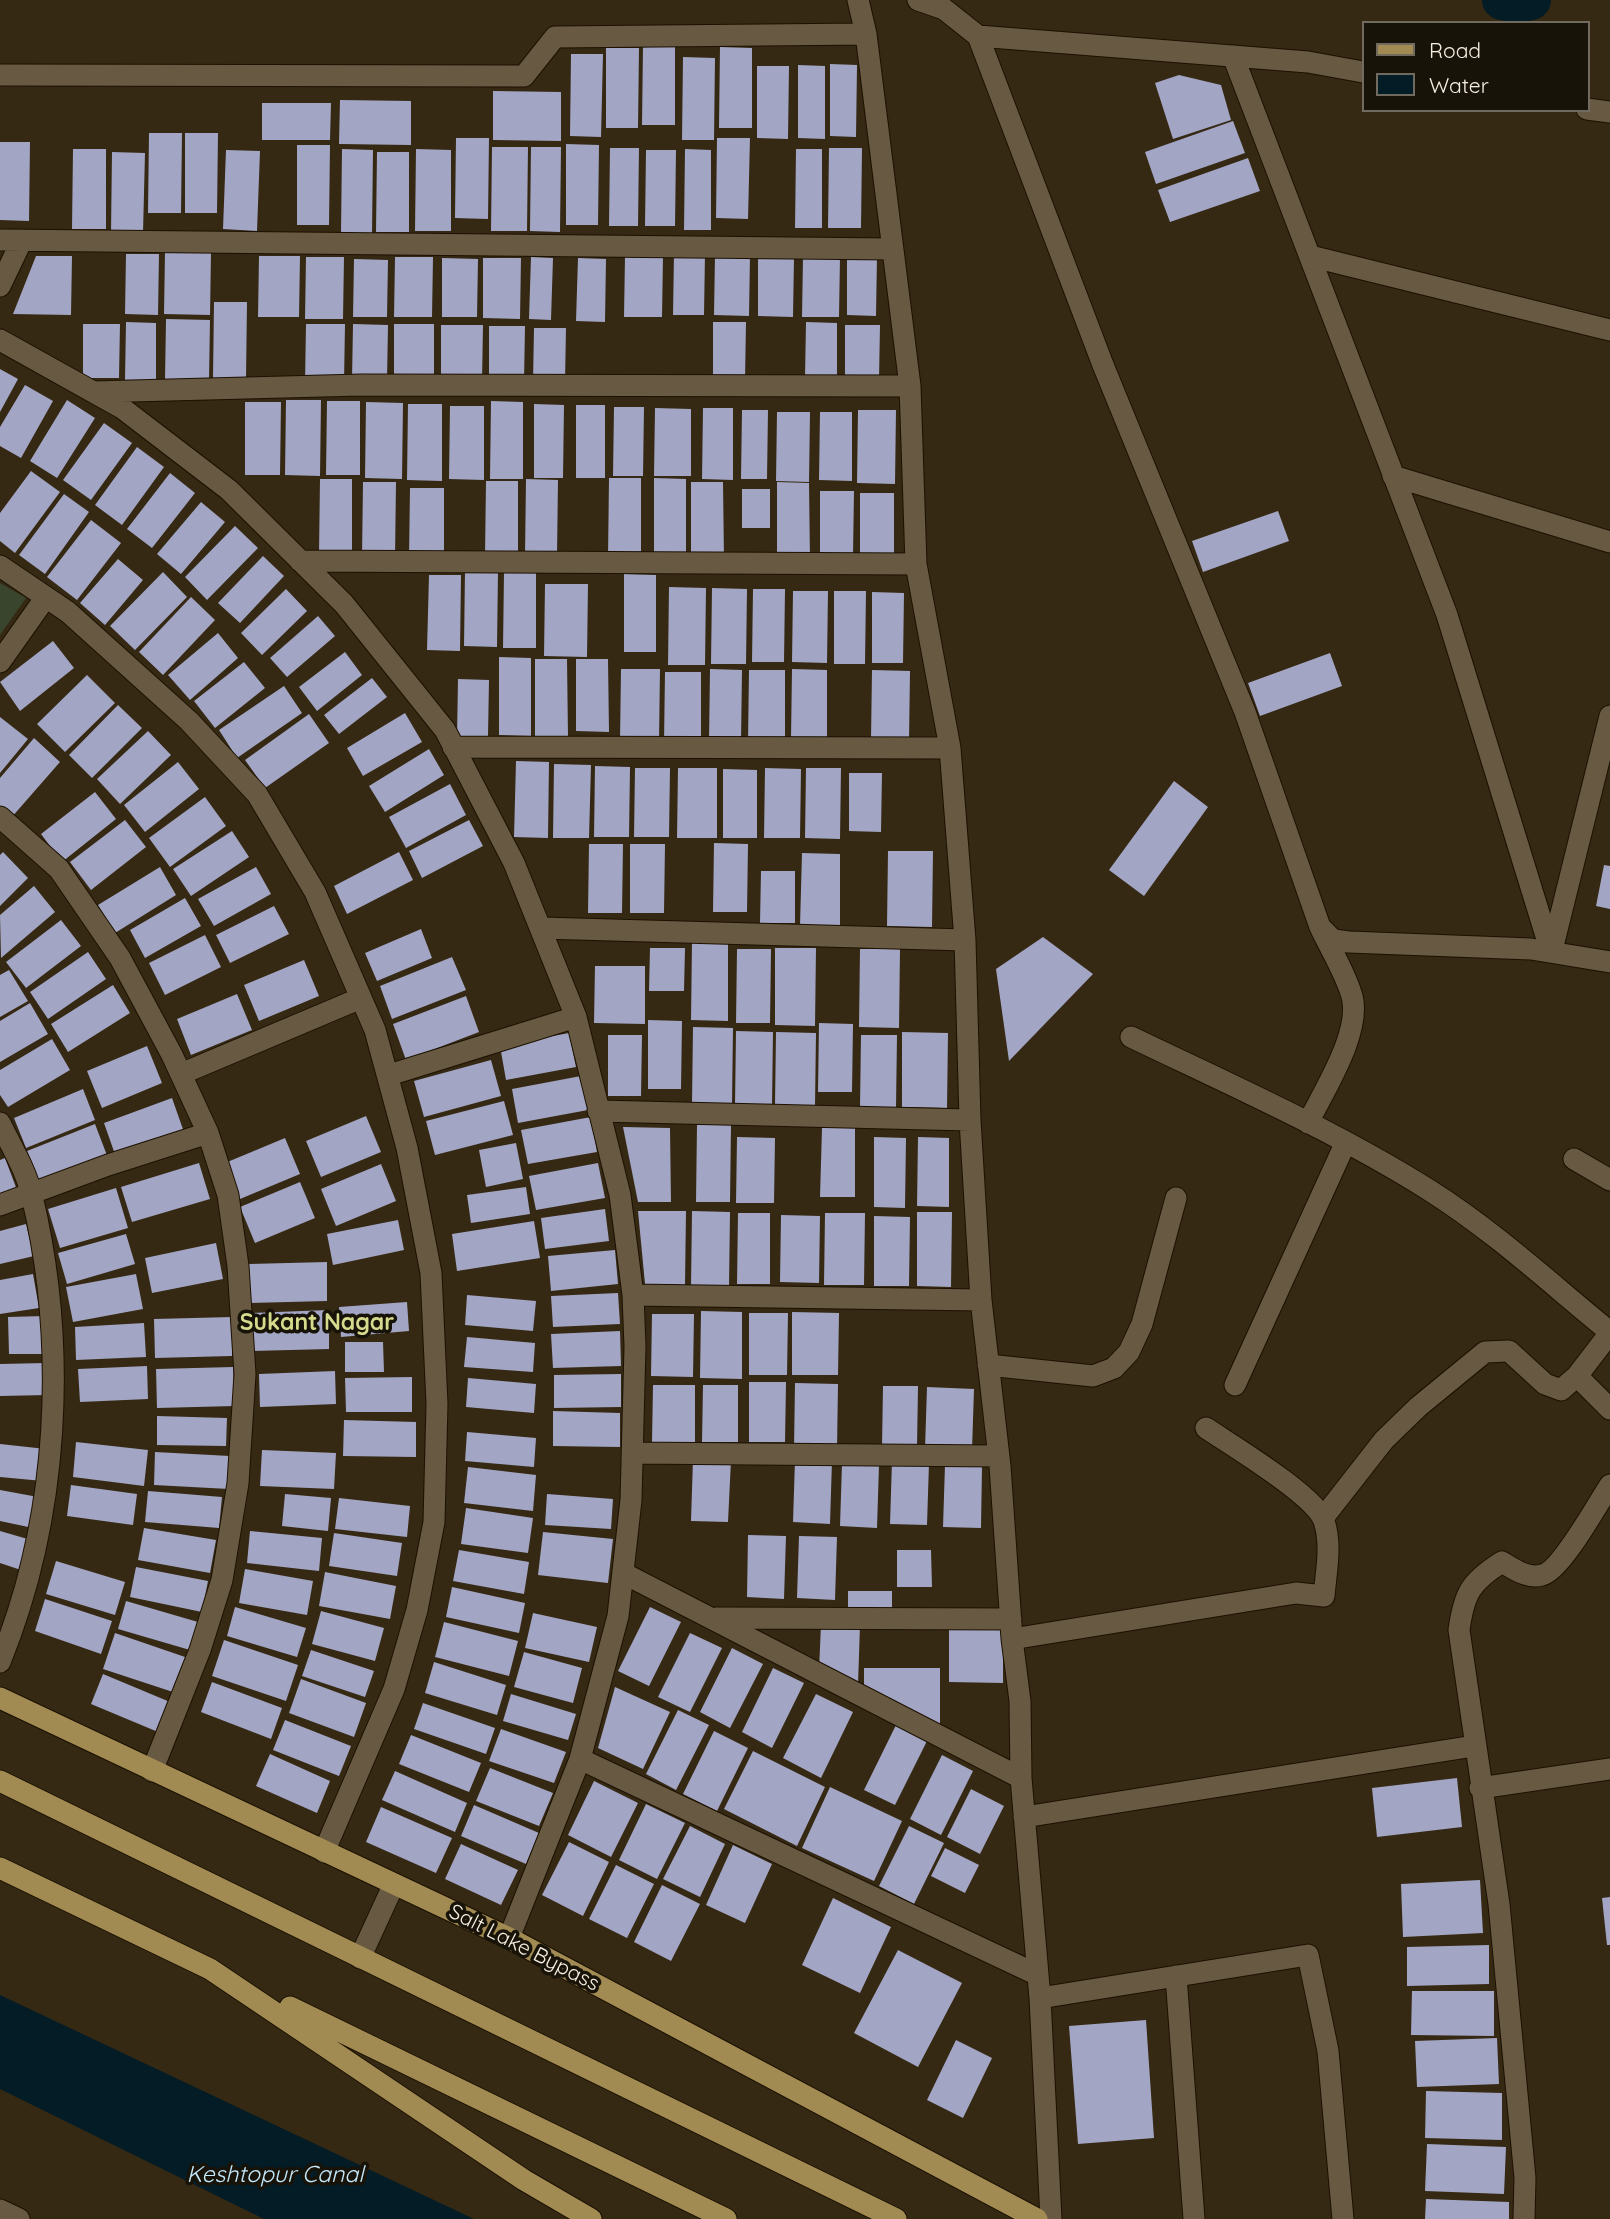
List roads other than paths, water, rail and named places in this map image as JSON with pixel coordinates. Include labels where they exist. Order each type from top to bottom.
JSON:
[{"type":"main road","name":"Salt Lake Bypass","points":[[0,1698],[509,1938],[1037,2219]]},
{"type":"main road","points":[[0,1781],[895,2219]]},
{"type":"main road","points":[[0,1868],[726,2219]]},
{"type":"main road","points":[[210,1969],[524,2180],[591,2219]]},
{"type":"street","points":[[858,0],[866,34],[910,386],[916,564],[950,748],[965,940],[970,1120],[981,1300],[1020,1701],[1021,1778],[1040,1998],[1051,2219]]},
{"type":"street","points":[[918,0],[944,9],[978,36],[1103,365],[1245,712],[1320,927],[1352,994],[1355,1017],[1344,1049],[1308,1123]]},
{"type":"street","points":[[0,75],[524,76],[555,37],[866,34]]},
{"type":"street","points":[[978,36],[1308,62],[1362,72]]},
{"type":"street","points":[[1233,56],[1447,615],[1551,952]]},
{"type":"street","points":[[1589,109],[1610,112]]},
{"type":"street","points":[[0,240],[891,249]]},
{"type":"street","points":[[0,286],[22,240]]},
{"type":"street","points":[[1310,256],[1610,330]]},
{"type":"street","points":[[0,340],[122,408],[229,490],[344,604],[445,730],[514,863],[576,1017],[620,1195],[633,1295],[633,1453],[618,1616],[580,1759],[509,1938]]},
{"type":"street","points":[[93,391],[361,385],[910,386]]},
{"type":"street","points":[[1394,476],[1610,542]]},
{"type":"street","points":[[300,561],[916,564]]},
{"type":"street","points":[[0,566],[68,612],[189,721],[257,794],[315,892],[361,998],[389,1075],[407,1148],[430,1272],[437,1404],[434,1522],[417,1609],[394,1689],[324,1852]]},
{"type":"street","points":[[0,662],[46,597]]},
{"type":"street","points":[[1551,952],[1610,716]]},
{"type":"street","points":[[453,747],[950,748]]},
{"type":"street","points":[[0,817],[59,869],[120,958],[181,1074],[208,1133],[228,1195],[239,1266],[245,1374],[239,1483],[222,1580],[200,1650],[152,1771]]},
{"type":"street","points":[[1320,927],[1334,940],[1349,942],[1531,949],[1610,962]]},
{"type":"street","points":[[541,929],[965,940]]},
{"type":"street","points":[[181,1074],[361,998]]},
{"type":"street","points":[[389,1075],[576,1017]]},
{"type":"street","points":[[1131,1037],[1308,1123],[1430,1191],[1512,1251],[1610,1333],[1577,1376],[1560,1390],[1545,1384],[1509,1351],[1485,1352],[1418,1407],[1384,1440],[1323,1518]]},
{"type":"street","points":[[598,1111],[970,1120]]},
{"type":"street","points":[[0,1123],[32,1195],[55,1351],[48,1474],[31,1564],[13,1631],[0,1662]]},
{"type":"street","points":[[0,1205],[108,1165],[208,1133]]},
{"type":"street","points":[[1235,1385],[1345,1144]]},
{"type":"street","points":[[1574,1159],[1610,1180]]},
{"type":"street","points":[[988,1365],[1093,1376],[1114,1368],[1129,1352],[1142,1324],[1176,1198]]},
{"type":"street","points":[[633,1295],[981,1300]]},
{"type":"street","points":[[1577,1376],[1610,1409]]},
{"type":"street","points":[[710,1618],[1012,1629],[1296,1593],[1324,1596],[1328,1540],[1323,1518],[1307,1498],[1206,1428]]},
{"type":"street","points":[[633,1453],[998,1456]]},
{"type":"street","points":[[1524,2219],[1525,2178],[1499,1904],[1459,1630],[1463,1602],[1478,1577],[1502,1563],[1525,1575],[1544,1575],[1557,1564],[1610,1485]]},
{"type":"street","points":[[623,1573],[1021,1778]]},
{"type":"street","points":[[1024,1817],[1474,1746]]},
{"type":"street","points":[[580,1759],[1038,1975]]},
{"type":"street","points":[[1480,1788],[1610,1769]]},
{"type":"street","points":[[360,1958],[394,1884]]},
{"type":"street","points":[[1040,1998],[1308,1955],[1328,2051],[1343,2219]]},
{"type":"street","points":[[1176,1976],[1194,2219]]},
{"type":"street","points":[[0,2210],[19,2219]]},
{"type":"water","name":"Keshtopur Canal","points":[[0,1995],[474,2219],[264,2219],[0,2089]]},
{"type":"waterway","points":[[1502,0],[1520,3],[1531,0]]},
{"type":"district","name":"Sukant Nagar","points":[[317,1323]]}]
